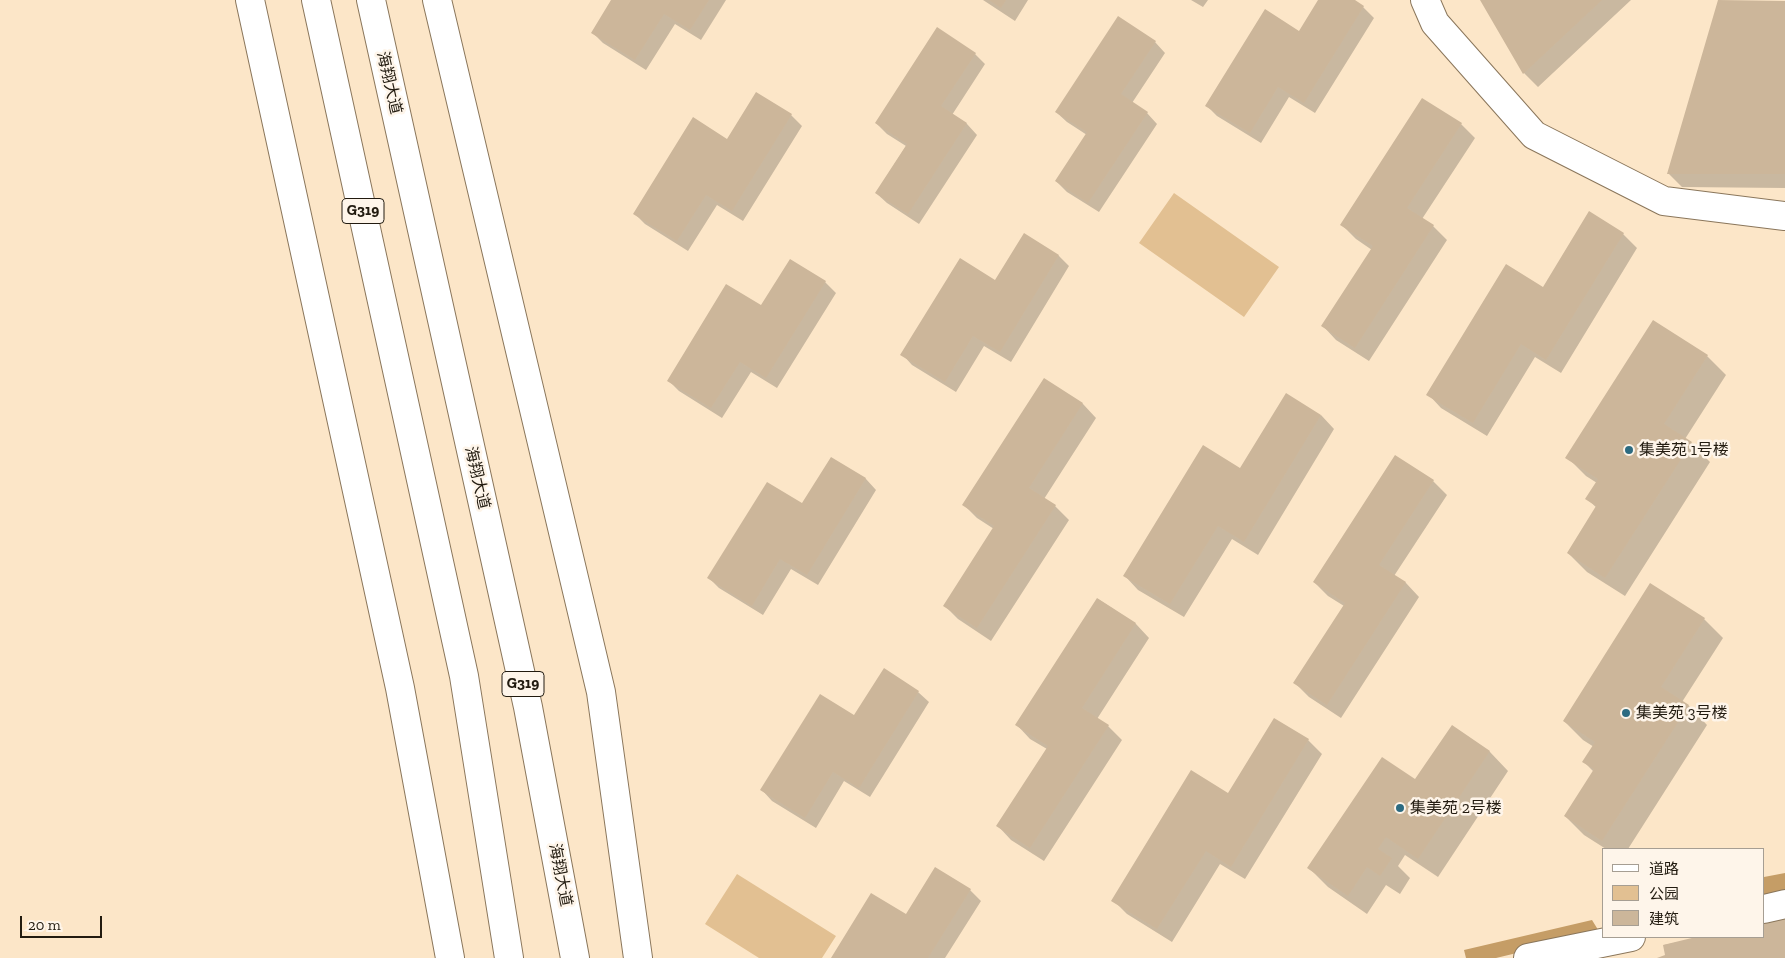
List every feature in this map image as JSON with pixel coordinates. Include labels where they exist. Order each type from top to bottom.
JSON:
[{"type":"main road","points":[[250,0],[400,688],[450,958]]},
{"type":"main road","name":"G319","points":[[316,0],[464,676],[509,958]]},
{"type":"main road","name":"海翔大道","points":[[371,0],[528,707],[575,958]]},
{"type":"main road","points":[[437,0],[601,692],[638,958]]},
{"type":"main road","points":[[1425,0],[1435,23],[1534,135],[1664,201],[1785,216]]},
{"type":"main road","points":[[1765,909],[1785,904]]},
{"type":"main road","points":[[1528,958],[1563,955],[1627,938]]},
{"type":"green space","points":[[1174,193],[1279,267],[1244,317],[1139,243]]},
{"type":"green space","points":[[737,874],[836,936],[822,958],[759,958],[705,924]]},
{"type":"shaded area","points":[[1785,873],[1785,896],[1765,901],[1765,877]]},
{"type":"shaded area","points":[[1592,920],[1600,933],[1496,958],[1466,958],[1464,950]]},
{"type":"building","points":[[611,0],[709,0],[690,30],[664,14],[635,60],[591,33]]},
{"type":"building","points":[[989,0],[1006,0],[1001,8]]},
{"type":"building","points":[[1318,0],[1355,0],[1364,6],[1304,103],[1278,87],[1250,133],[1205,106],[1265,9],[1299,31]]},
{"type":"building","points":[[1480,0],[1602,0],[1523,74]]},
{"type":"building","points":[[1718,0],[1785,1],[1785,174],[1667,174]]},
{"type":"building","points":[[1118,16],[1156,41],[1121,94],[1148,112],[1088,203],[1055,181],[1087,132],[1055,112]]},
{"type":"building","points":[[937,27],[976,53],[941,106],[967,123],[908,214],[875,193],[907,144],[875,123]]},
{"type":"building","points":[[756,92],[792,114],[732,211],[706,195],[677,241],[633,214],[693,117],[727,139]]},
{"type":"building","points":[[1422,98],[1462,123],[1407,208],[1434,225],[1355,348],[1321,326],[1373,246],[1340,225]]},
{"type":"building","points":[[1589,211],[1624,233],[1546,360],[1521,344],[1473,423],[1426,395],[1506,264],[1543,287]]},
{"type":"building","points":[[1024,233],[1059,255],[1000,352],[973,336],[945,382],[900,355],[960,258],[995,280]]},
{"type":"building","points":[[790,259],[826,281],[766,378],[740,362],[711,408],[667,381],[726,284],[761,305]]},
{"type":"building","name":"集美苑 1号楼","points":[[1653,320],[1708,355],[1664,424],[1692,442],[1605,578],[1567,553],[1596,506],[1585,499],[1598,479],[1565,458]]},
{"type":"building","points":[[1044,378],[1083,403],[1029,488],[1056,505],[977,628],[943,606],[994,526],[962,505]]},
{"type":"building","points":[[1286,393],[1321,415],[1244,542],[1218,526],[1170,604],[1123,576],[1203,445],[1240,468]]},
{"type":"building","points":[[1395,455],[1434,480],[1379,565],[1406,582],[1327,705],[1293,683],[1345,603],[1313,582]]},
{"type":"building","points":[[831,457],[866,478],[807,575],[780,559],[752,606],[707,578],[767,482],[802,503]]},
{"type":"building","name":"集美苑 3号楼","points":[[1650,583],[1705,618],[1661,687],[1689,705],[1602,841],[1564,816],[1594,769],[1582,762],[1595,742],[1563,721]]},
{"type":"building","points":[[1097,598],[1136,623],[1082,708],[1109,725],[1030,848],[996,826],[1048,746],[1015,725]]},
{"type":"building","points":[[884,668],[919,691],[859,788],[833,772],[805,818],[760,790],[820,694],[854,715]]},
{"type":"building","points":[[1274,718],[1309,739],[1231,867],[1206,851],[1157,929],[1111,901],[1191,770],[1228,793]]},
{"type":"building","name":"集美苑 2号楼","points":[[1452,725],[1490,751],[1418,859],[1386,837],[1378,849],[1392,858],[1380,876],[1367,867],[1348,896],[1307,868],[1382,757],[1415,779]]},
{"type":"building","points":[[935,867],[971,889],[928,958],[831,958],[871,893],[906,914]]},
{"type":"building","points":[[1785,916],[1785,958],[1657,958],[1665,955],[1663,945],[1692,938],[1765,938],[1765,921]]},
{"type":"place","name":"集美苑 1号楼","points":[[1629,450]]},
{"type":"place","name":"集美苑 3号楼","points":[[1626,713]]},
{"type":"place","name":"集美苑 2号楼","points":[[1400,808]]}]
